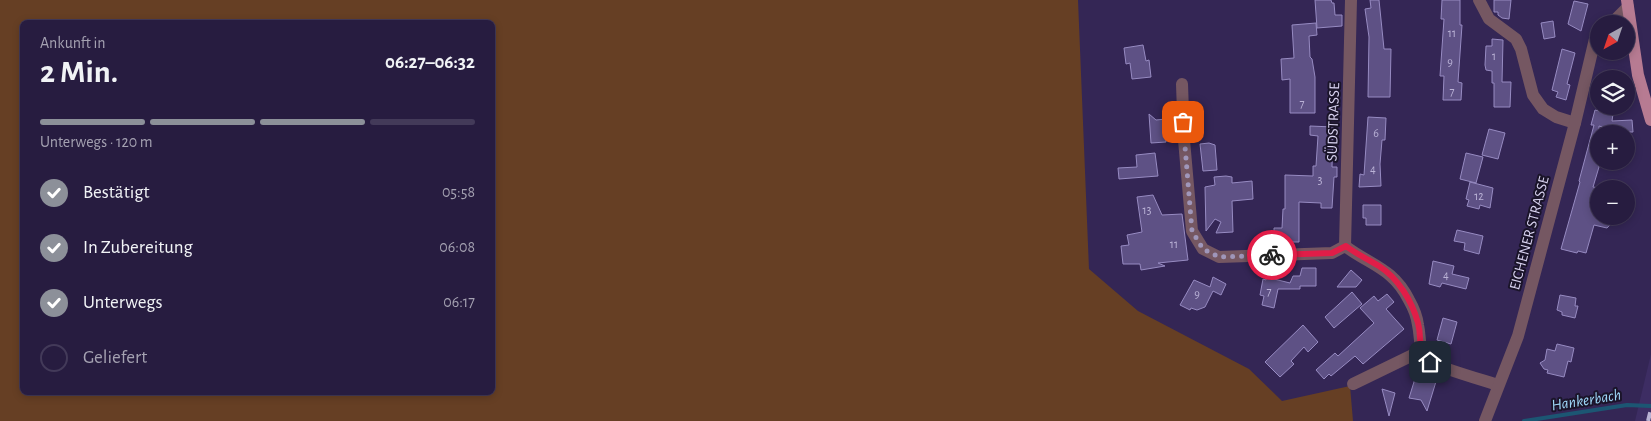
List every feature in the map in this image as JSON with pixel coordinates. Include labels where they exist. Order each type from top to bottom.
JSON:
[{"type":"main road","points":[[1634,60],[1651,120]]},
{"type":"street","name":"SÜDSTRASSE","points":[[1346,246],[1351,0]]},
{"type":"street","points":[[1479,0],[1489,19],[1516,39],[1521,49],[1533,95],[1543,109],[1556,117],[1575,123]]},
{"type":"street","points":[[1619,15],[1628,4]]},
{"type":"street","name":"EICHENER STRASSE","points":[[1486,417],[1518,336],[1593,60]]},
{"type":"street","points":[[1182,84],[1184,140],[1192,231],[1203,249],[1219,257],[1332,253],[1346,246],[1356,254],[1380,266],[1399,284],[1409,300],[1418,323],[1421,351],[1430,362],[1498,385]]},
{"type":"street","points":[[1352,384],[1421,351]]},
{"type":"shaded area","points":[[0,0],[1078,0],[1089,269],[1138,311],[1249,369],[1282,401],[1350,386],[1353,421],[0,421]]},
{"type":"shaded area","points":[[1651,354],[1651,421],[1635,421]]},
{"type":"building","points":[[1315,0],[1331,0],[1334,3],[1335,15],[1342,15],[1342,26],[1317,28]]},
{"type":"building","points":[[1370,0],[1379,0],[1384,49],[1391,49],[1390,97],[1368,97],[1369,37],[1365,9],[1371,8]]},
{"type":"building","points":[[1442,0],[1460,0],[1460,25],[1462,25],[1458,82],[1462,83],[1461,100],[1443,100],[1444,76],[1440,76],[1444,19],[1441,19]]},
{"type":"building","points":[[1494,0],[1511,0],[1509,19],[1502,18],[1498,15],[1498,12],[1494,12]]},
{"type":"building","points":[[1574,1],[1588,4],[1581,31],[1568,24]]},
{"type":"building","points":[[1553,21],[1555,37],[1544,39],[1541,23]]},
{"type":"building","points":[[1316,23],[1317,35],[1309,36],[1310,57],[1315,77],[1315,113],[1290,113],[1290,79],[1282,80],[1281,59],[1294,58],[1292,25]]},
{"type":"building","points":[[1492,39],[1503,40],[1502,82],[1511,82],[1510,107],[1494,107],[1492,71],[1486,70],[1485,65],[1486,46],[1492,46]]},
{"type":"building","points":[[1143,45],[1146,61],[1149,60],[1151,77],[1132,79],[1130,63],[1126,64],[1124,48]]},
{"type":"building","points":[[1562,49],[1575,53],[1567,84],[1570,85],[1566,100],[1556,97],[1558,92],[1552,90]]},
{"type":"building","points":[[1149,114],[1156,120],[1166,119],[1166,142],[1151,143]]},
{"type":"building","points":[[1594,115],[1613,115],[1612,121],[1632,120],[1632,125],[1594,125],[1591,125]]},
{"type":"building","points":[[1368,117],[1386,118],[1385,140],[1382,140],[1380,164],[1381,186],[1359,187],[1360,174],[1364,175]]},
{"type":"building","points":[[1310,126],[1333,127],[1332,167],[1337,167],[1337,177],[1334,177],[1332,208],[1321,208],[1321,203],[1299,202],[1299,242],[1274,242],[1274,228],[1282,228],[1283,209],[1285,209],[1285,175],[1313,176],[1313,166],[1316,166],[1318,136],[1310,135]]},
{"type":"building","points":[[1489,129],[1505,133],[1498,159],[1482,155]]},
{"type":"building","points":[[1590,140],[1590,170],[1598,170],[1595,180],[1590,180],[1590,225],[1594,225],[1586,253],[1561,249]]},
{"type":"building","points":[[1209,143],[1215,145],[1217,170],[1203,171],[1200,144]]},
{"type":"building","points":[[1155,153],[1158,176],[1119,179],[1118,168],[1137,167],[1136,155]]},
{"type":"building","points":[[1466,153],[1483,157],[1476,183],[1460,179]]},
{"type":"building","points":[[1214,177],[1232,177],[1232,183],[1252,181],[1253,199],[1232,201],[1233,232],[1216,233],[1221,222],[1215,219],[1206,231],[1205,187],[1215,185]]},
{"type":"building","points":[[1470,182],[1493,188],[1490,208],[1480,205],[1479,209],[1467,206],[1469,200],[1466,199]]},
{"type":"building","points":[[1153,195],[1162,215],[1182,214],[1188,260],[1158,263],[1165,266],[1141,270],[1140,264],[1123,264],[1121,246],[1129,245],[1127,235],[1142,232],[1137,197]]},
{"type":"building","points":[[1363,205],[1381,205],[1381,225],[1366,225],[1366,218],[1363,218]]},
{"type":"building","points":[[1594,225],[1610,225],[1607,228]]},
{"type":"building","points":[[1457,230],[1483,236],[1479,254],[1464,250],[1465,243],[1454,241]]},
{"type":"building","points":[[1433,261],[1454,266],[1452,274],[1469,278],[1466,289],[1442,283],[1440,287],[1429,284]]},
{"type":"building","points":[[1302,268],[1316,268],[1316,286],[1300,286],[1300,289],[1278,289],[1274,308],[1262,305],[1264,296],[1260,295],[1263,279],[1266,280],[1266,277],[1290,283],[1293,276],[1300,276]]},
{"type":"building","points":[[1351,270],[1362,280],[1356,287],[1337,287]]},
{"type":"building","points":[[1213,277],[1226,284],[1221,295],[1213,291],[1205,307],[1197,310],[1191,308],[1190,310],[1180,305],[1194,280],[1210,287]]},
{"type":"building","points":[[1352,292],[1362,304],[1334,328],[1325,317]]},
{"type":"building","points":[[1387,294],[1394,302],[1386,309],[1404,329],[1363,364],[1355,356],[1331,376],[1329,374],[1324,379],[1316,370],[1335,353],[1338,356],[1374,323],[1360,308],[1374,296],[1378,301]]},
{"type":"building","points":[[1560,295],[1576,298],[1575,306],[1578,306],[1575,318],[1562,315],[1562,312],[1557,310]]},
{"type":"building","points":[[1443,318],[1457,322],[1451,344],[1437,340]]},
{"type":"building","points":[[1303,325],[1318,342],[1308,352],[1304,347],[1291,361],[1294,364],[1280,377],[1265,362]]},
{"type":"building","points":[[1557,344],[1574,348],[1571,362],[1568,361],[1564,377],[1547,373],[1548,370],[1544,369],[1540,363],[1545,360],[1547,349],[1555,351]]},
{"type":"building","points":[[1418,369],[1438,375],[1427,411],[1421,400],[1409,398]]},
{"type":"building","points":[[1382,389],[1395,393],[1389,416]]},
{"type":"waterway","name":"Hankerbach","points":[[1524,421],[1627,405],[1651,406]]},
{"type":"railway","points":[[1648,421],[1651,409]]},
{"type":"way so far","points":[[1183,122],[1192,231],[1203,249],[1219,257],[1272,255]]},
{"type":"route","points":[[1272,255],[1332,253],[1346,246],[1356,254],[1380,266],[1399,284],[1409,300],[1418,323],[1421,351],[1430,362]]}]
